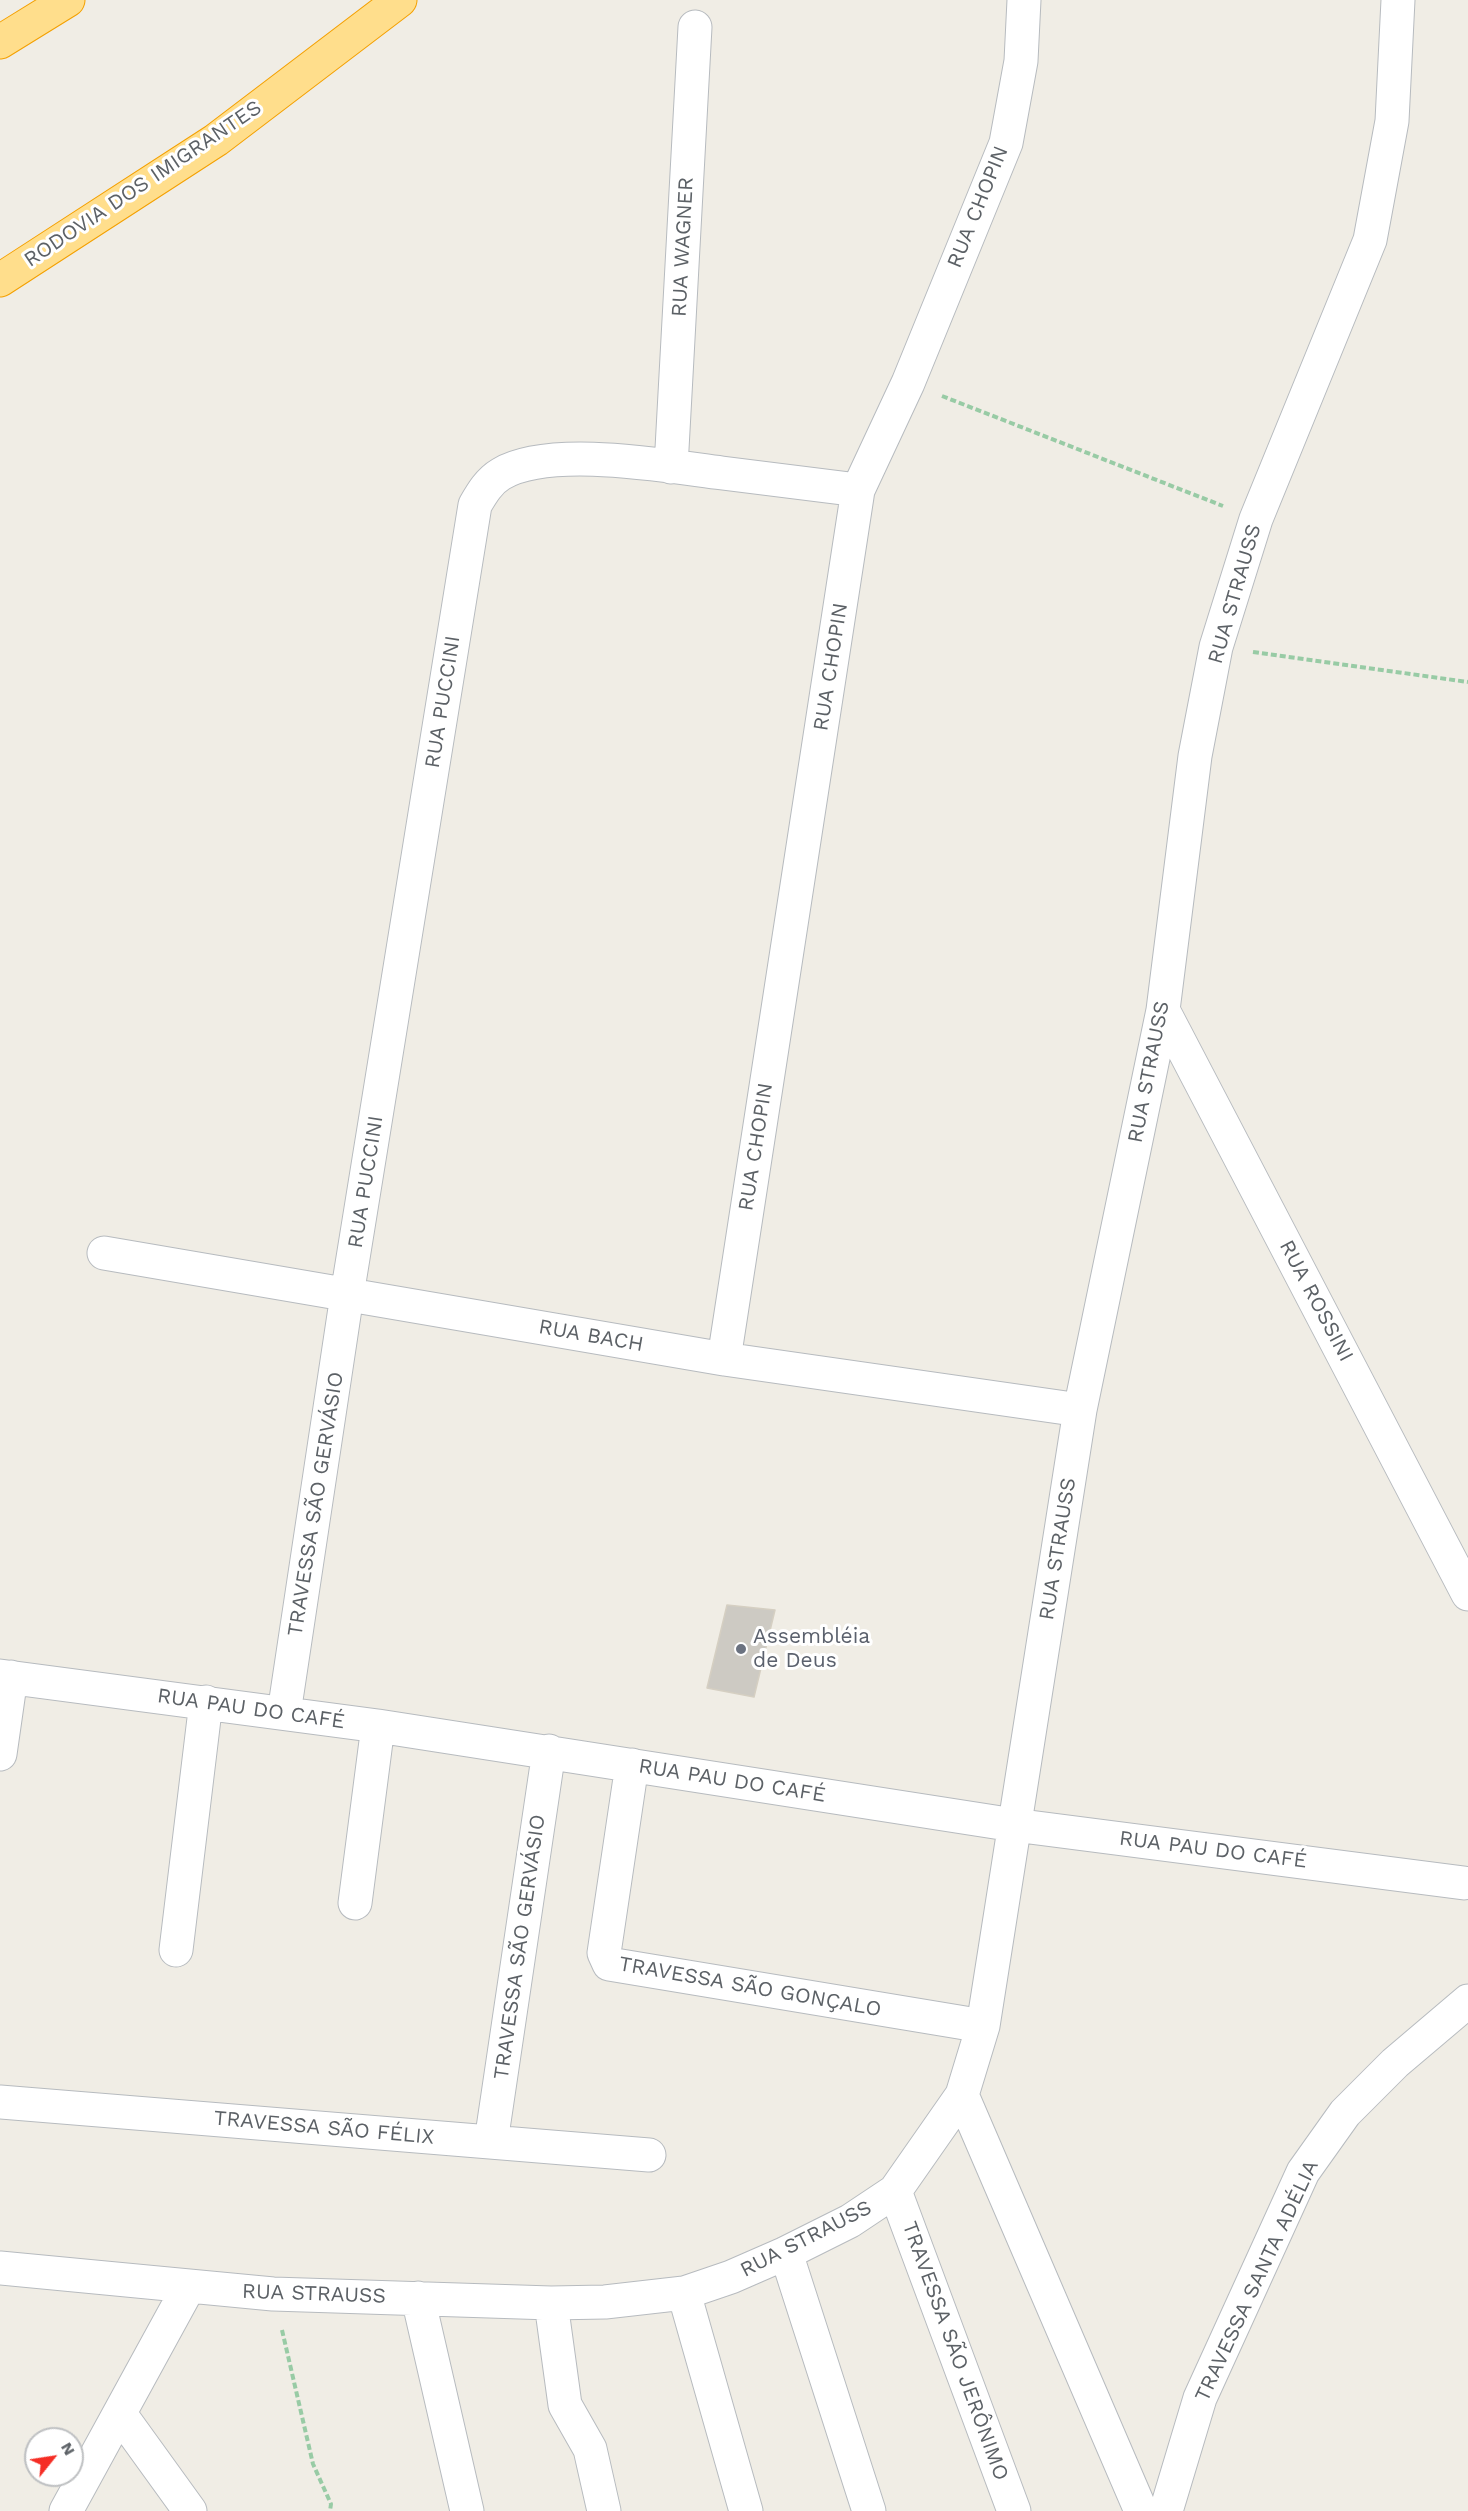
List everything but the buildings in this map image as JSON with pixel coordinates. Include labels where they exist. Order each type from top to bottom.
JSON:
[{"type":"highway","points":[[0,42],[68,0]]},
{"type":"highway","name":"RODOVIA DOS IMIGRANTES","points":[[0,280],[216,140],[400,0]]},
{"type":"street","name":"RUA CHOPIN","points":[[724,1359],[858,490],[908,383],[1006,143],[1021,61],[1024,0]]},
{"type":"street","name":"RUA STRAUSS","points":[[0,2268],[188,2288],[273,2294],[551,2303],[605,2302],[684,2293],[731,2277],[786,2253],[850,2221],[895,2191],[962,2095],[983,2026],[1080,1410],[1163,1010],[1195,756],[1216,647],[1256,519],[1370,240],[1392,121],[1398,0]]},
{"type":"street","name":"RUA WAGNER","points":[[670,467],[694,27]]},
{"type":"street","name":"RUA PUCCINI","points":[[347,1295],[475,504],[488,484],[502,473],[521,466],[555,460],[614,461],[858,490]]},
{"type":"street","name":"RUA ROSSINI","points":[[1163,1010],[1466,1584]]},
{"type":"street","name":"RUA BACH","points":[[104,1253],[724,1359],[1080,1410]]},
{"type":"street","name":"TRAVESSA SÃO GERVÁSIO","points":[[284,1713],[347,1295]]},
{"type":"street","name":"RUA PAU DO CAFÉ","points":[[6,1677],[206,1702],[549,1751],[1014,1825],[1467,1883]]},
{"type":"street","points":[[0,1754],[6,1677]]},
{"type":"street","points":[[176,1950],[206,1702]]},
{"type":"street","points":[[355,1903],[378,1726]]},
{"type":"street","name":"TRAVESSA SÃO GERVÁSIO","points":[[491,2142],[549,1751]]},
{"type":"street","name":"TRAVESSA SÃO GONÇALO","points":[[632,1765],[604,1953],[609,1964],[983,2026]]},
{"type":"street","name":"TRAVESSA SANTA ADÉLIA","points":[[1166,2511],[1200,2398],[1303,2172],[1344,2113],[1395,2063],[1468,2001]]},
{"type":"street","points":[[962,2095],[1142,2511]]},
{"type":"street","name":"TRAVESSA SÃO FÉLIX","points":[[0,2102],[649,2155]]},
{"type":"street","name":"TRAVESSA SÃO JERÔNIMO","points":[[895,2191],[1014,2511]]},
{"type":"street","points":[[786,2253],[869,2511]]},
{"type":"street","points":[[66,2511],[188,2288]]},
{"type":"street","points":[[684,2293],[746,2511]]},
{"type":"street","points":[[418,2298],[467,2511]]},
{"type":"street","points":[[551,2303],[563,2398],[590,2449],[604,2511]]},
{"type":"street","points":[[120,2414],[190,2511]]},
{"type":"path","points":[[908,383],[1256,519]]},
{"type":"path","points":[[1216,647],[1468,682]]},
{"type":"path","points":[[273,2294],[313,2464],[331,2504],[330,2511]]},
{"type":"place","name":"Assembléia de Deus","points":[[741,1649]]}]
